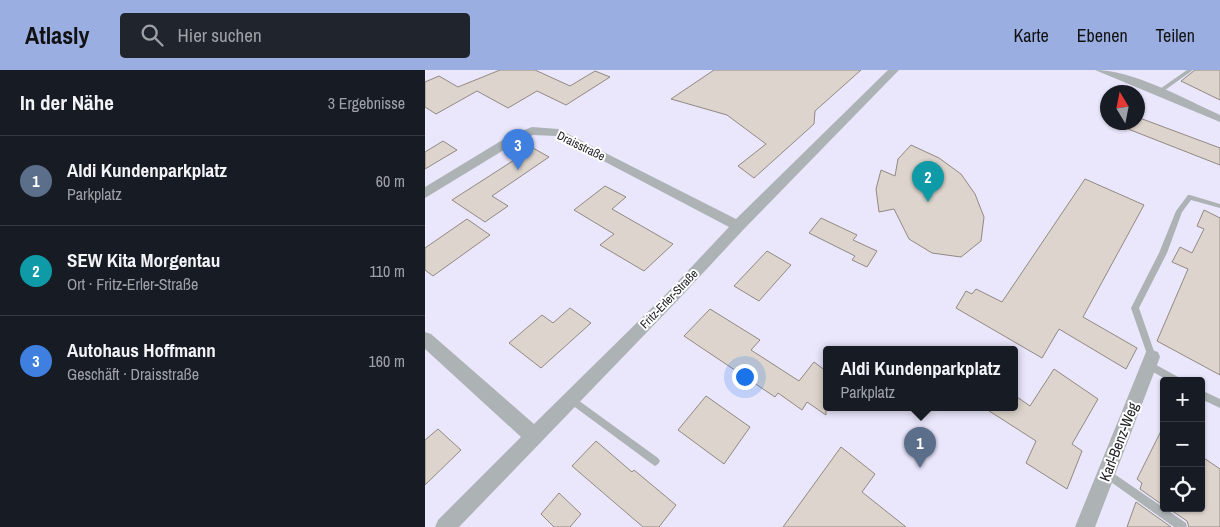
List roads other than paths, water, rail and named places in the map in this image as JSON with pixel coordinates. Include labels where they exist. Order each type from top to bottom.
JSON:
[{"type":"street","name":"Fritz-Erler-Straße","points":[[445,527],[893,70]]},
{"type":"street","points":[[1100,70],[1159,92],[1220,119]]},
{"type":"street","name":"Draisstraße","points":[[425,193],[513,139],[532,131],[558,133],[738,226]]},
{"type":"street","points":[[425,339],[535,437]]},
{"type":"street","name":"Karl-Benz-Weg","points":[[1085,527],[1150,361]]},
{"type":"lane","points":[[1159,92],[1190,70]]},
{"type":"lane","points":[[1172,377],[1150,361],[1135,308],[1163,253],[1179,211],[1190,196],[1220,206]]},
{"type":"lane","points":[[1205,396],[1220,404]]},
{"type":"lane","points":[[571,399],[655,461]]},
{"type":"lane","points":[[1107,474],[1182,527]]},
{"type":"place","name":"Autohaus Hoffmann","points":[[518,170]]},
{"type":"place","name":"SEW Kita Morgentau","points":[[928,202]]},
{"type":"place","name":"Aldi Kundenparkplatz","points":[[920,468]]}]
